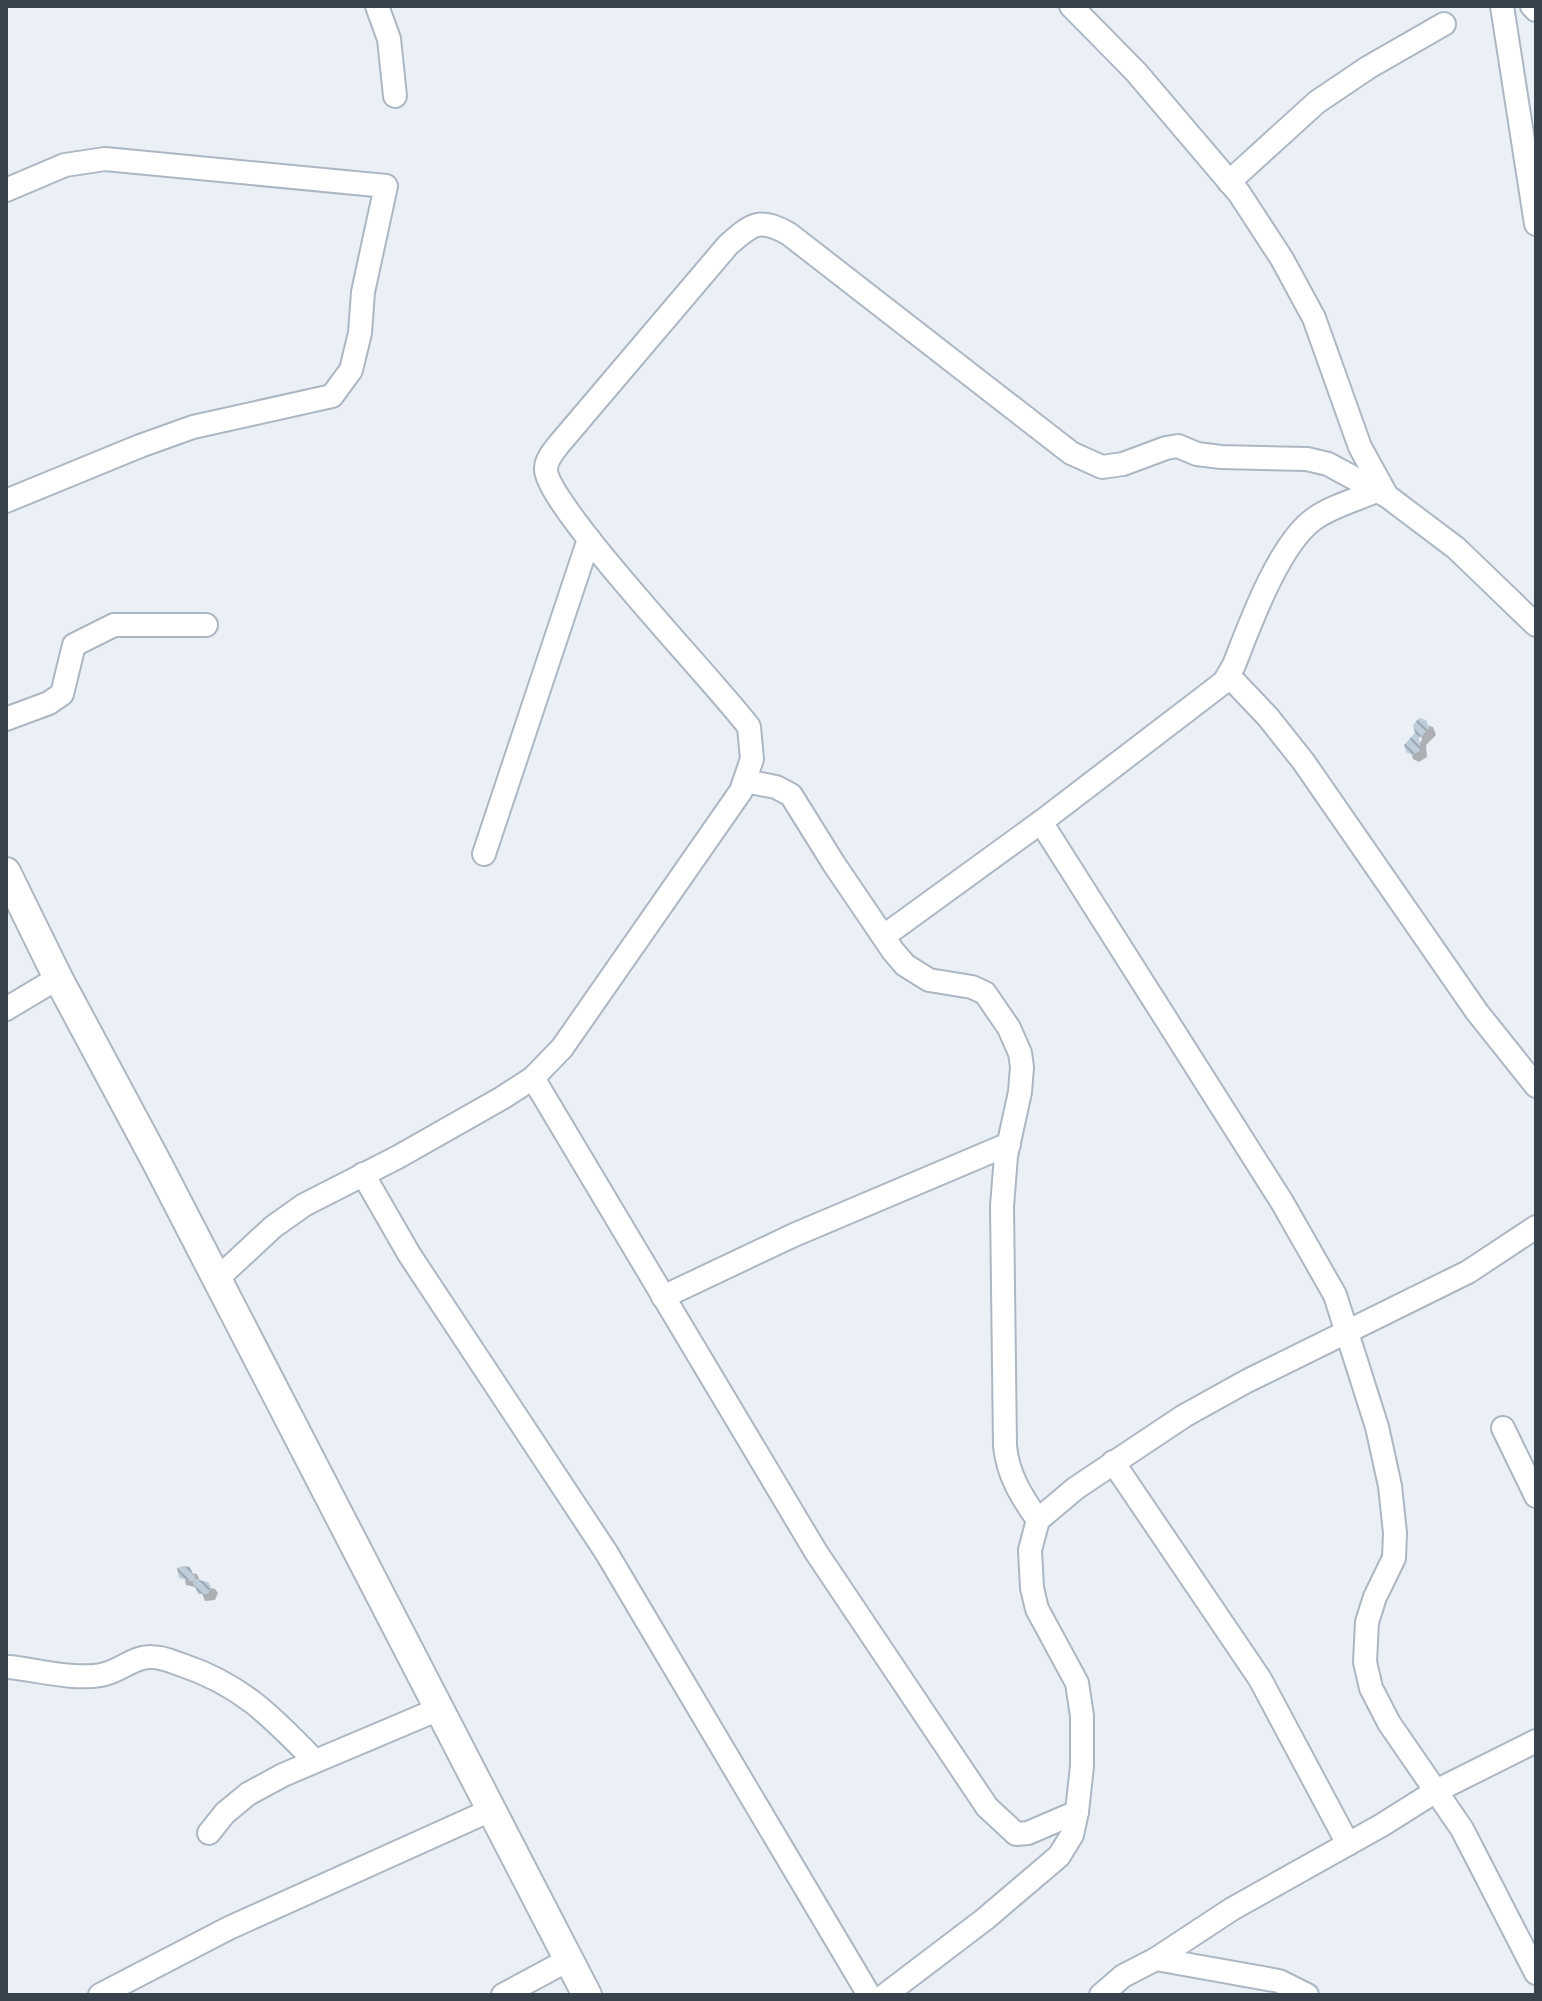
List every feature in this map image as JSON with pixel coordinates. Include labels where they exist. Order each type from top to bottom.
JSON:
[{"type":"street","points":[[377,6],[389,39],[395,96]]},
{"type":"street","points":[[1071,6],[1136,72],[1239,193],[1282,259],[1314,318],[1360,447],[1381,493]]},
{"type":"street","points":[[1502,6],[1536,224]]},
{"type":"street","points":[[1229,182],[1317,102],[1369,67],[1444,24]]},
{"type":"street","points":[[6,190],[65,165],[105,159],[386,186],[363,292],[360,333],[351,370],[332,396],[193,427],[6,501]]},
{"type":"street","points":[[217,1279],[273,1227],[304,1205],[533,1078],[562,1048],[741,791],[752,759],[749,727],[589,539],[548,481],[546,469],[549,458],[728,245],[751,226],[765,223],[789,234],[1071,453],[1102,467],[1123,464],[1178,446],[1197,454],[1221,457],[1307,459],[1328,464],[1381,493],[1456,548],[1536,625]]},
{"type":"street","points":[[884,936],[1041,822],[1229,676],[1294,536],[1325,512],[1381,493]]},
{"type":"street","points":[[484,854],[589,539]]},
{"type":"street","points":[[6,719],[49,703],[62,694],[74,645],[90,635],[114,625],[206,625]]},
{"type":"street","points":[[1229,676],[1268,717],[1303,761],[1468,999],[1536,1086]]},
{"type":"street","points":[[745,781],[776,787],[791,795],[834,864],[905,965],[935,982],[981,990],[1004,1020],[1020,1053],[1020,1092],[1009,1144],[1002,1206],[1005,1446],[1012,1478],[1038,1520]]},
{"type":"street","points":[[1041,822],[1282,1202],[1335,1295],[1377,1427],[1390,1486],[1395,1533],[1394,1558],[1371,1606],[1365,1637],[1365,1662],[1371,1688],[1389,1723],[1479,1860],[1536,1973]]},
{"type":"street","points":[[6,872],[58,978],[156,1161],[587,1995]]},
{"type":"street","points":[[6,1009],[58,978]]},
{"type":"street","points":[[533,1078],[816,1552],[987,1807],[1016,1834],[1028,1833],[1077,1812]]},
{"type":"street","points":[[663,1297],[794,1235],[1009,1144]]},
{"type":"street","points":[[363,1174],[409,1254],[606,1552],[869,1995]]},
{"type":"street","points":[[885,1995],[985,1919],[1059,1856],[1072,1835],[1082,1766],[1082,1716],[1077,1683],[1037,1609],[1032,1588],[1030,1550],[1038,1520],[1113,1462],[1184,1416],[1468,1272],[1536,1227]]},
{"type":"street","points":[[1503,1428],[1536,1496]]},
{"type":"street","points":[[1113,1462],[1260,1679],[1348,1844]]},
{"type":"street","points":[[9,1667],[96,1676],[113,1672],[135,1659],[150,1656],[162,1658],[220,1679],[237,1690],[269,1715],[315,1761]]},
{"type":"street","points":[[209,1833],[225,1813],[248,1794],[315,1761],[439,1709]]},
{"type":"street","points":[[1101,1995],[1123,1976],[1156,1959],[1232,1909],[1436,1791],[1536,1741]]},
{"type":"street","points":[[100,1995],[229,1928],[491,1810]]},
{"type":"street","points":[[1156,1959],[1279,1981],[1307,1995]]},
{"type":"street","points":[[503,1995],[568,1960]]},
{"type":"building","points":[[1419,718],[1426,720],[1429,728],[1419,738],[1420,750],[1412,755],[1406,752],[1404,745],[1415,733],[1413,725]]},
{"type":"building","points":[[190,1567],[195,1579],[208,1582],[211,1586],[208,1593],[198,1594],[193,1581],[179,1578],[177,1568]]}]
